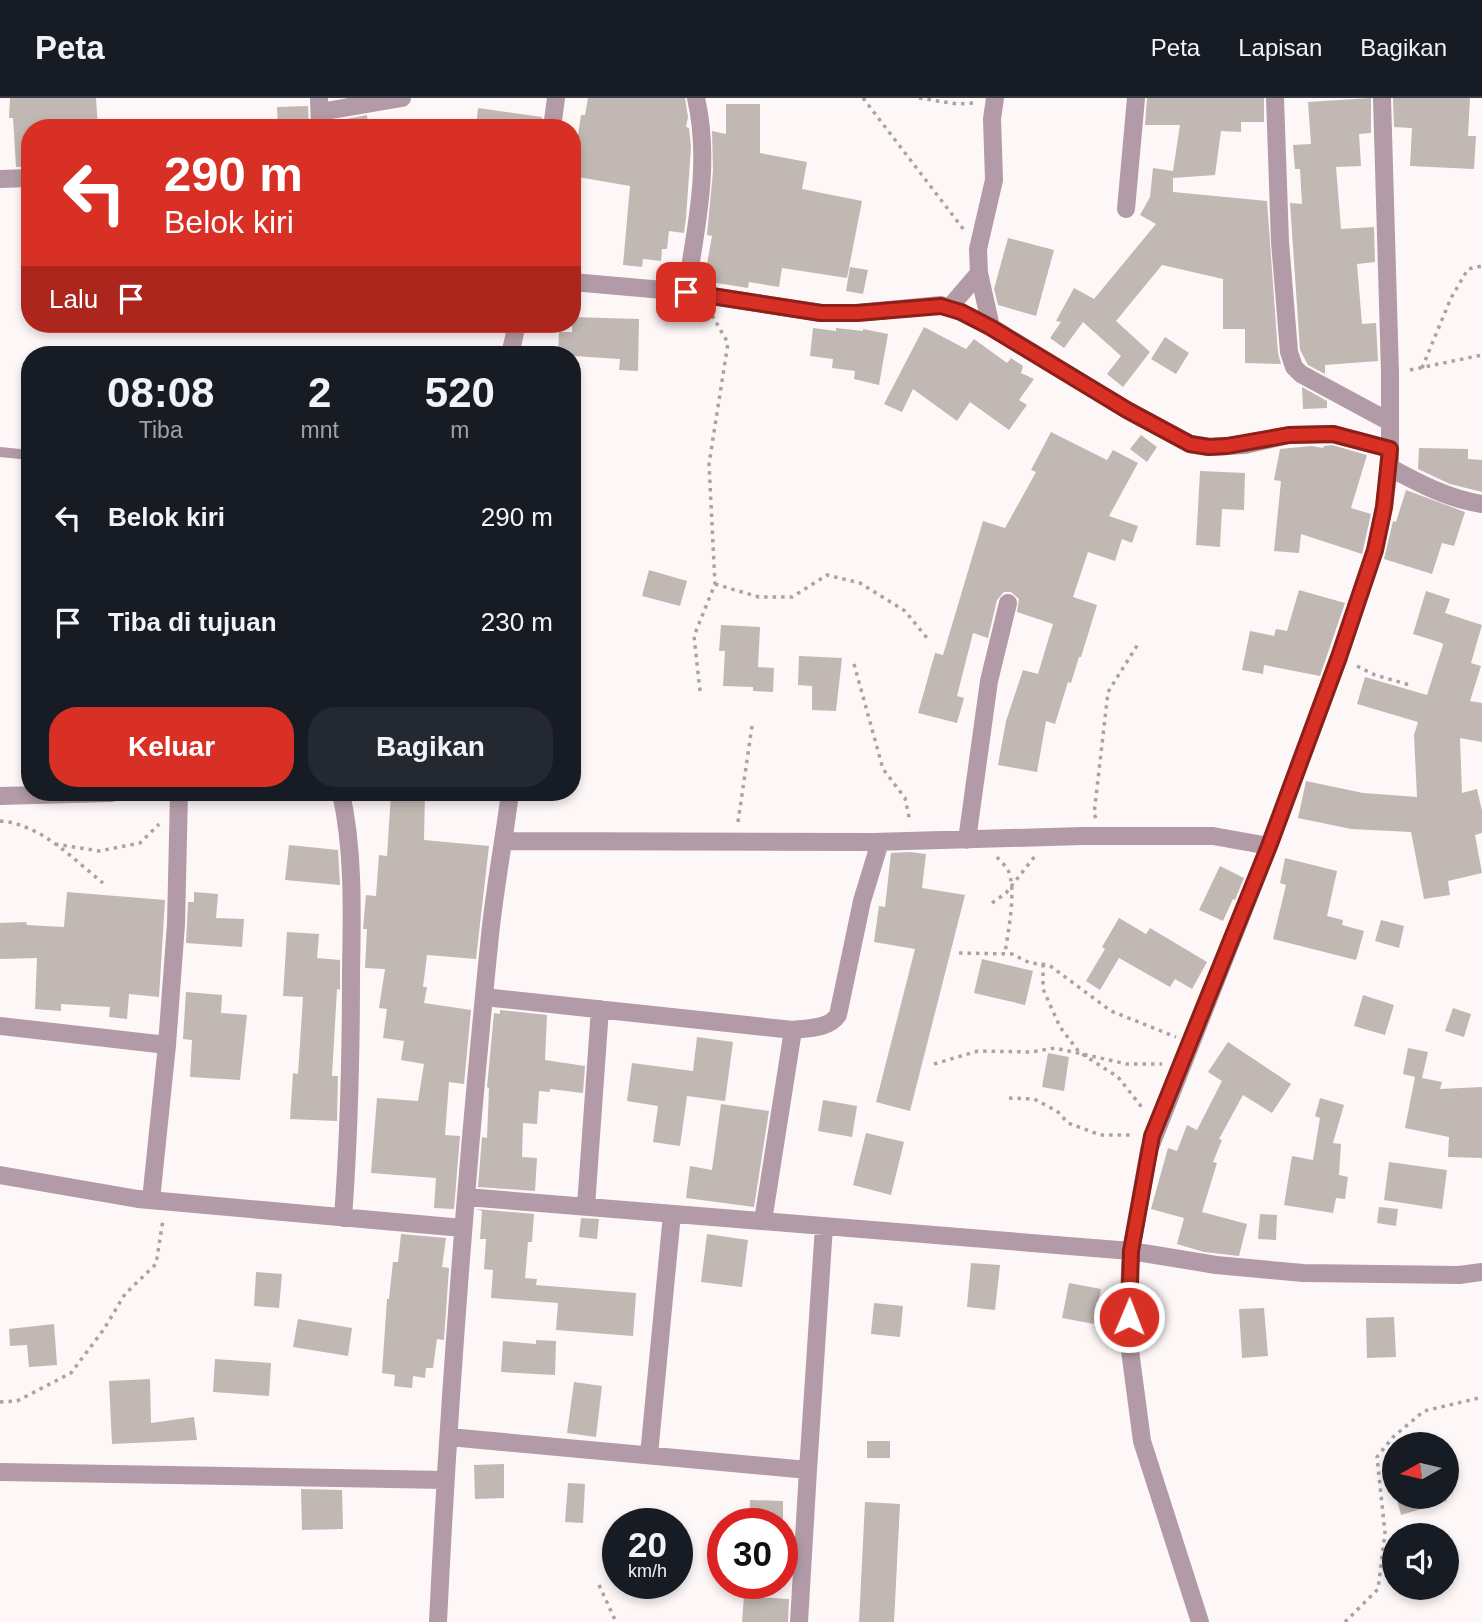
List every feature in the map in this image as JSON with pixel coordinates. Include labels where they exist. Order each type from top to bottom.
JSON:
[{"type":"street","points":[[319,112],[402,98]]},
{"type":"street","points":[[553,119],[556,98]]},
{"type":"street","points":[[694,293],[703,172],[702,125],[696,98]]},
{"type":"street","points":[[1126,209],[1136,98]]},
{"type":"street","points":[[1275,98],[1280,242],[1289,352],[1294,367],[1301,374],[1390,422]]},
{"type":"street","points":[[1200,1622],[1142,1441],[1136,1412],[1129,1343],[1131,1251],[1154,1131],[1269,846],[1339,657],[1375,550],[1390,449],[1391,373],[1382,98]]},
{"type":"street","points":[[990,327],[979,273],[978,249],[994,180],[992,119],[995,100]]},
{"type":"street","points":[[0,179],[21,178]]},
{"type":"street","points":[[948,308],[979,273]]},
{"type":"street","points":[[581,283],[694,293],[821,313],[941,306],[961,312],[990,327],[1127,410],[1190,444],[1209,447],[1245,444],[1289,435],[1333,434],[1390,449]]},
{"type":"street","points":[[1389,467],[1428,487],[1482,504]]},
{"type":"street","points":[[972,840],[989,681],[1008,603]]},
{"type":"street","points":[[0,796],[21,795]]},
{"type":"street","points":[[158,1201],[176,924],[179,801]]},
{"type":"street","points":[[342,801],[351,853],[352,904],[348,1146],[343,1218]]},
{"type":"street","points":[[438,1622],[463,1228],[491,931],[509,801]]},
{"type":"street","points":[[504,841],[880,842],[1213,836],[1269,846]]},
{"type":"street","points":[[484,997],[793,1030],[827,1024],[838,1015],[862,901],[880,842]]},
{"type":"street","points":[[586,1206],[600,1009]]},
{"type":"street","points":[[0,1026],[167,1045]]},
{"type":"street","points":[[763,1221],[793,1030]]},
{"type":"street","points":[[0,1175],[158,1201],[463,1228]]},
{"type":"street","points":[[466,1196],[1131,1251],[1216,1265],[1303,1273],[1459,1275],[1482,1272]]},
{"type":"street","points":[[649,1455],[672,1214]]},
{"type":"street","points":[[799,1622],[824,1226]]},
{"type":"street","points":[[449,1437],[808,1470]]},
{"type":"street","points":[[0,1472],[445,1479]]},
{"type":"lane","points":[[0,452],[21,454]]},
{"type":"path","points":[[863,98],[978,249]]},
{"type":"path","points":[[919,98],[957,104],[995,100]]},
{"type":"path","points":[[1422,368],[1451,298],[1468,268],[1482,266]]},
{"type":"path","points":[[694,293],[727,343],[709,464],[715,584],[694,636],[700,691]]},
{"type":"path","points":[[1391,373],[1482,355]]},
{"type":"path","points":[[715,584],[759,597],[792,597],[827,575],[860,583],[905,611],[927,638]]},
{"type":"path","points":[[1104,836],[1094,814],[1108,692],[1138,644]]},
{"type":"path","points":[[1339,657],[1375,675],[1410,685]]},
{"type":"path","points":[[854,664],[883,769],[905,797],[914,841]]},
{"type":"path","points":[[722,842],[738,825],[752,726]]},
{"type":"path","points":[[55,844],[99,851],[140,843],[176,801]]},
{"type":"path","points":[[0,821],[45,836],[103,883]]},
{"type":"path","points":[[992,903],[1006,892],[1049,837]]},
{"type":"path","points":[[972,840],[1008,870],[1011,886],[1010,920],[1004,954]]},
{"type":"path","points":[[959,953],[1012,954],[1030,962],[1049,965],[1111,1011],[1191,1042]]},
{"type":"path","points":[[1009,1098],[1034,1100],[1057,1111],[1068,1123],[1100,1135],[1154,1131],[1118,1077],[1079,1052],[1060,1027],[1043,989],[1043,964]]},
{"type":"path","points":[[934,1064],[978,1051],[1031,1052],[1055,1048],[1127,1064],[1181,1065]]},
{"type":"path","points":[[0,1402],[17,1401],[71,1373],[104,1329],[125,1294],[156,1264],[158,1201]]},
{"type":"path","points":[[1345,1622],[1378,1589],[1385,1533],[1377,1457],[1393,1437],[1424,1411],[1479,1398]]},
{"type":"path","points":[[598,1585],[616,1622]]},
{"type":"building","points":[[10,98],[96,98],[97,119],[21,119],[21,167],[16,167],[13,118],[9,118]]},
{"type":"building","points":[[588,98],[685,98],[688,117],[686,127],[689,128],[691,147],[684,233],[669,231],[667,249],[662,249],[661,261],[643,259],[642,267],[623,265],[630,186],[581,178],[580,119],[581,115],[585,115]]},
{"type":"building","points":[[1147,98],[1264,98],[1264,122],[1241,122],[1241,132],[1221,131],[1215,175],[1173,178],[1173,192],[1267,201],[1281,364],[1245,363],[1245,329],[1223,329],[1223,279],[1162,265],[1116,321],[1150,352],[1123,387],[1107,374],[1121,356],[1083,322],[1064,348],[1050,338],[1061,322],[1056,321],[1074,288],[1094,299],[1156,224],[1140,215],[1150,197],[1153,168],[1173,171],[1180,125],[1145,125]]},
{"type":"building","points":[[1371,98],[1371,133],[1359,134],[1361,166],[1336,167],[1341,229],[1374,227],[1375,262],[1357,264],[1362,324],[1376,323],[1378,361],[1325,365],[1325,374],[1308,365],[1300,350],[1290,203],[1302,204],[1300,169],[1295,169],[1293,145],[1311,144],[1308,102]]},
{"type":"building","points":[[1393,98],[1470,98],[1468,136],[1476,136],[1474,169],[1410,166],[1412,128],[1394,127]]},
{"type":"building","points":[[726,104],[760,104],[760,153],[807,162],[802,189],[862,201],[847,278],[782,268],[779,287],[749,282],[748,288],[704,281],[712,236],[707,235],[713,171],[712,131],[726,134]]},
{"type":"building","points":[[308,106],[309,119],[278,119],[277,107]]},
{"type":"building","points":[[478,108],[542,117],[542,119],[477,119]]},
{"type":"building","points":[[367,115],[367,119],[346,119]]},
{"type":"building","points":[[1008,238],[1054,250],[1036,316],[998,305],[994,289]]},
{"type":"building","points":[[850,267],[868,270],[863,294],[846,291]]},
{"type":"building","points":[[581,317],[639,319],[638,371],[619,370],[620,359],[581,356],[581,346],[558,346],[559,333],[581,333]]},
{"type":"building","points":[[924,327],[966,349],[974,339],[1007,363],[1011,358],[1023,366],[1021,373],[1034,379],[1019,400],[1027,405],[1009,430],[970,402],[957,421],[913,389],[902,412],[884,404]]},
{"type":"building","points":[[813,328],[836,331],[836,328],[863,329],[888,334],[879,385],[854,379],[855,371],[832,368],[833,359],[810,356]]},
{"type":"building","points":[[1165,337],[1189,353],[1176,374],[1151,359]]},
{"type":"building","points":[[1302,387],[1327,401],[1327,408],[1303,409]]},
{"type":"building","points":[[1051,432],[1107,460],[1113,450],[1138,463],[1109,516],[1138,526],[1132,543],[1122,539],[1115,561],[1088,552],[1073,597],[1097,605],[1081,657],[1071,683],[1068,682],[1055,724],[1046,721],[1037,772],[998,765],[1006,721],[1023,670],[1038,674],[1053,624],[1017,612],[1019,599],[1011,592],[1004,592],[997,600],[988,638],[973,633],[957,696],[964,698],[957,723],[918,713],[935,653],[943,655],[983,521],[1005,528],[1036,472],[1031,470]]},
{"type":"building","points":[[1141,435],[1157,447],[1147,462],[1130,449]]},
{"type":"building","points":[[1332,445],[1367,455],[1351,508],[1371,514],[1362,554],[1301,534],[1299,553],[1274,551],[1281,481],[1274,480],[1280,449],[1312,446],[1323,448]]},
{"type":"building","points":[[1419,448],[1468,449],[1468,459],[1482,460],[1482,492],[1450,484],[1418,469]]},
{"type":"building","points":[[1200,471],[1245,473],[1244,510],[1222,509],[1220,547],[1196,545]]},
{"type":"building","points":[[1406,490],[1465,512],[1454,546],[1442,543],[1432,574],[1384,559],[1393,521],[1396,522]]},
{"type":"building","points":[[649,570],[687,581],[680,606],[642,596]]},
{"type":"building","points":[[1299,590],[1345,603],[1320,676],[1264,665],[1263,674],[1242,670],[1250,631],[1274,636],[1276,629],[1287,631]]},
{"type":"building","points":[[1426,591],[1450,599],[1445,613],[1482,625],[1471,663],[1481,666],[1470,701],[1482,703],[1482,742],[1460,738],[1462,793],[1477,789],[1482,811],[1482,833],[1475,835],[1482,873],[1448,881],[1450,895],[1424,899],[1411,832],[1351,829],[1298,818],[1306,781],[1363,793],[1417,797],[1414,735],[1418,722],[1357,704],[1365,677],[1427,695],[1443,645],[1413,634]]},
{"type":"building","points":[[721,625],[760,627],[758,667],[774,668],[773,692],[753,691],[753,687],[723,686],[725,651],[719,651]]},
{"type":"building","points":[[799,656],[842,658],[836,711],[812,710],[812,686],[798,685]]},
{"type":"building","points":[[390,801],[425,801],[424,840],[489,846],[476,959],[427,955],[423,987],[427,987],[424,1003],[471,1010],[464,1084],[449,1082],[445,1135],[460,1136],[454,1209],[434,1208],[436,1178],[371,1173],[377,1098],[418,1101],[424,1064],[401,1060],[404,1041],[383,1038],[387,1009],[379,1008],[385,969],[365,968],[367,929],[363,929],[366,895],[376,896],[379,855],[387,856]]},
{"type":"building","points":[[289,845],[338,850],[340,885],[285,880]]},
{"type":"building","points":[[891,853],[926,854],[922,888],[965,895],[910,1111],[876,1102],[915,949],[874,942],[879,906],[885,907]]},
{"type":"building","points":[[1285,858],[1337,871],[1327,916],[1343,920],[1342,925],[1364,931],[1356,960],[1273,939],[1286,885],[1280,883]]},
{"type":"building","points":[[1220,866],[1244,878],[1223,921],[1199,910]]},
{"type":"building","points":[[67,892],[165,900],[159,997],[129,994],[127,1019],[109,1017],[110,1007],[61,1004],[61,1011],[35,1009],[37,958],[0,959],[0,923],[26,922],[27,925],[64,927]]},
{"type":"building","points":[[194,892],[218,894],[216,918],[244,919],[242,947],[186,943],[188,902],[194,902]]},
{"type":"building","points":[[1119,918],[1146,934],[1150,928],[1207,962],[1192,989],[1175,979],[1170,987],[1119,958],[1100,990],[1086,981]]},
{"type":"building","points":[[1381,920],[1404,926],[1399,948],[1375,941]]},
{"type":"building","points":[[287,932],[319,934],[317,958],[340,960],[332,1076],[338,1076],[337,1121],[290,1119],[293,1073],[298,1074],[303,997],[283,996]]},
{"type":"building","points":[[982,959],[1033,971],[1025,1005],[974,993]]},
{"type":"building","points":[[186,992],[222,995],[221,1013],[247,1015],[240,1080],[190,1077],[192,1040],[183,1039]]},
{"type":"building","points":[[1363,995],[1394,1005],[1385,1035],[1354,1026]]},
{"type":"building","points":[[1453,1008],[1471,1014],[1464,1037],[1445,1031]]},
{"type":"building","points":[[500,1010],[547,1015],[545,1060],[585,1066],[583,1093],[550,1089],[550,1092],[539,1091],[537,1124],[523,1123],[522,1157],[537,1158],[535,1191],[478,1187],[482,1137],[487,1138],[487,1087],[494,1013],[500,1014]]},
{"type":"building","points":[[697,1037],[733,1042],[725,1101],[687,1096],[680,1146],[653,1142],[658,1106],[627,1101],[632,1063],[693,1071]]},
{"type":"building","points":[[1228,1042],[1291,1084],[1272,1113],[1243,1095],[1219,1139],[1222,1140],[1213,1162],[1217,1163],[1202,1212],[1247,1224],[1239,1256],[1204,1252],[1177,1244],[1184,1218],[1151,1209],[1168,1148],[1177,1151],[1187,1125],[1197,1130],[1222,1081],[1208,1072]]},
{"type":"building","points":[[1408,1048],[1428,1052],[1422,1078],[1442,1082],[1440,1089],[1482,1087],[1482,1158],[1448,1157],[1449,1137],[1405,1128],[1415,1077],[1403,1074]]},
{"type":"building","points":[[1048,1053],[1069,1057],[1064,1091],[1042,1087]]},
{"type":"building","points":[[1320,1098],[1344,1105],[1333,1143],[1341,1144],[1339,1175],[1348,1177],[1345,1199],[1336,1198],[1333,1213],[1284,1205],[1292,1156],[1313,1160],[1320,1118],[1315,1116]]},
{"type":"building","points":[[823,1100],[857,1106],[852,1137],[818,1131]]},
{"type":"building","points":[[721,1104],[769,1111],[754,1207],[686,1198],[690,1166],[712,1170]]},
{"type":"building","points":[[866,1133],[904,1142],[891,1195],[853,1185]]},
{"type":"building","points":[[1389,1162],[1447,1170],[1442,1209],[1384,1200]]},
{"type":"building","points":[[1379,1207],[1398,1209],[1396,1226],[1377,1223]]},
{"type":"building","points":[[476,1209],[534,1214],[525,1278],[537,1279],[536,1285],[636,1293],[633,1336],[556,1330],[558,1303],[491,1298],[493,1270],[484,1269],[486,1239],[480,1239],[482,1211]]},
{"type":"building","points":[[1260,1214],[1277,1215],[1276,1240],[1258,1239]]},
{"type":"building","points":[[581,1218],[599,1219],[597,1239],[579,1237]]},
{"type":"building","points":[[401,1234],[446,1238],[442,1267],[449,1268],[444,1340],[437,1339],[433,1368],[426,1368],[425,1378],[413,1376],[412,1388],[394,1386],[395,1375],[382,1373],[387,1299],[393,1262],[398,1262]]},
{"type":"building","points":[[707,1234],[748,1240],[742,1287],[701,1282]]},
{"type":"building","points":[[971,1263],[1000,1265],[995,1310],[967,1307]]},
{"type":"building","points":[[256,1272],[282,1274],[279,1308],[254,1306]]},
{"type":"building","points":[[1069,1283],[1101,1289],[1094,1324],[1062,1318]]},
{"type":"building","points":[[874,1303],[903,1306],[900,1337],[871,1334]]},
{"type":"building","points":[[1264,1308],[1268,1356],[1242,1358],[1239,1309]]},
{"type":"building","points":[[1394,1317],[1396,1357],[1367,1358],[1366,1318]]},
{"type":"building","points":[[298,1319],[352,1328],[348,1356],[293,1347]]},
{"type":"building","points":[[54,1324],[57,1365],[29,1367],[27,1345],[10,1346],[9,1329]]},
{"type":"building","points":[[536,1340],[556,1341],[555,1375],[501,1372],[503,1341],[536,1344]]},
{"type":"building","points":[[215,1359],[271,1363],[269,1396],[213,1392]]},
{"type":"building","points":[[150,1379],[151,1423],[194,1417],[197,1440],[112,1444],[109,1381]]},
{"type":"building","points":[[574,1382],[602,1386],[596,1437],[567,1433]]},
{"type":"building","points":[[867,1441],[890,1441],[890,1458],[867,1458]]},
{"type":"building","points":[[504,1464],[504,1498],[475,1499],[474,1465]]},
{"type":"building","points":[[568,1483],[585,1484],[583,1523],[565,1522]]},
{"type":"building","points":[[301,1489],[342,1490],[343,1529],[302,1530]]},
{"type":"building","points":[[750,1500],[783,1501],[783,1508],[750,1508]]},
{"type":"building","points":[[865,1502],[900,1504],[894,1622],[859,1622]]},
{"type":"building","points":[[1399,1509],[1421,1509],[1401,1515]]},
{"type":"building","points":[[744,1599],[789,1599],[788,1622],[742,1622]]},
{"type":"route","points":[[686,292],[821,313],[941,306],[961,312],[990,327],[1127,410],[1190,444],[1227,446],[1289,435],[1333,434],[1390,449],[1384,507],[1375,550],[1339,657],[1269,846],[1152,1136],[1131,1251],[1129,1317]]}]
